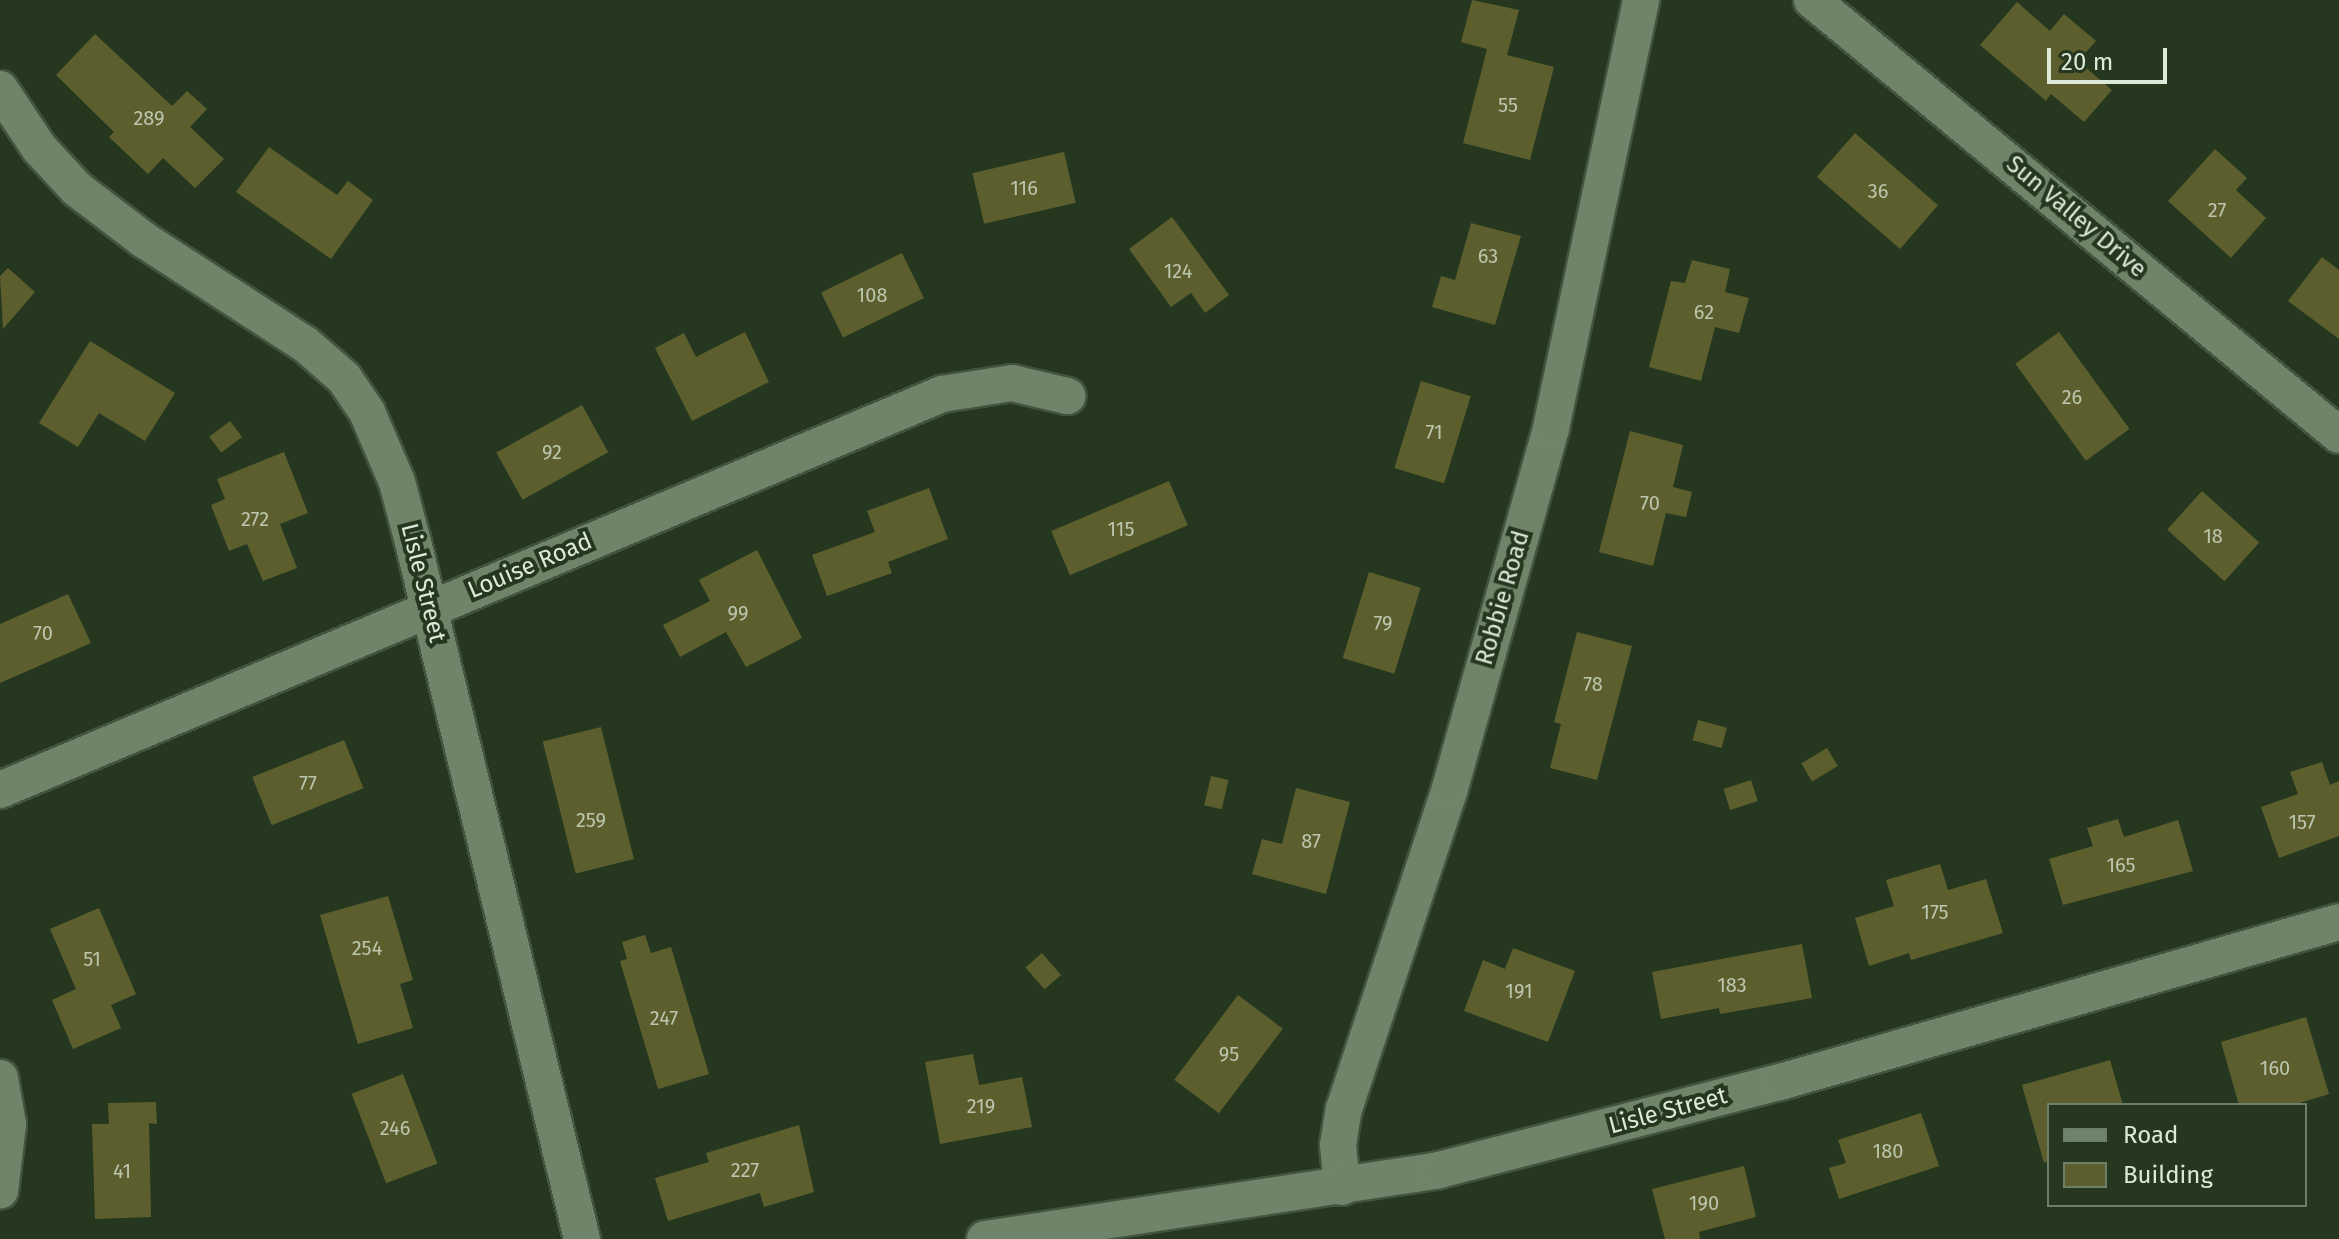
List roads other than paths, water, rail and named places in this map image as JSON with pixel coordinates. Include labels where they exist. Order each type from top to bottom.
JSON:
[{"type":"street","name":"Robbie Road","points":[[1342,1187],[1338,1145],[1344,1109],[1450,788],[1551,428],[1641,0]]},
{"type":"street","name":"Sun Valley Drive","points":[[1812,0],[2339,435]]},
{"type":"street","name":"Lisle Street","points":[[0,89],[39,148],[77,189],[144,240],[280,325],[344,378],[367,412],[397,482],[582,1239]]},
{"type":"street","name":"Louise Road","points":[[0,790],[942,394],[1012,383],[1067,396]]},
{"type":"street","name":"Lisle Street","points":[[985,1239],[1439,1170],[1731,1095],[2339,922]]},
{"type":"street","points":[[0,1078],[8,1149],[0,1191]]}]
